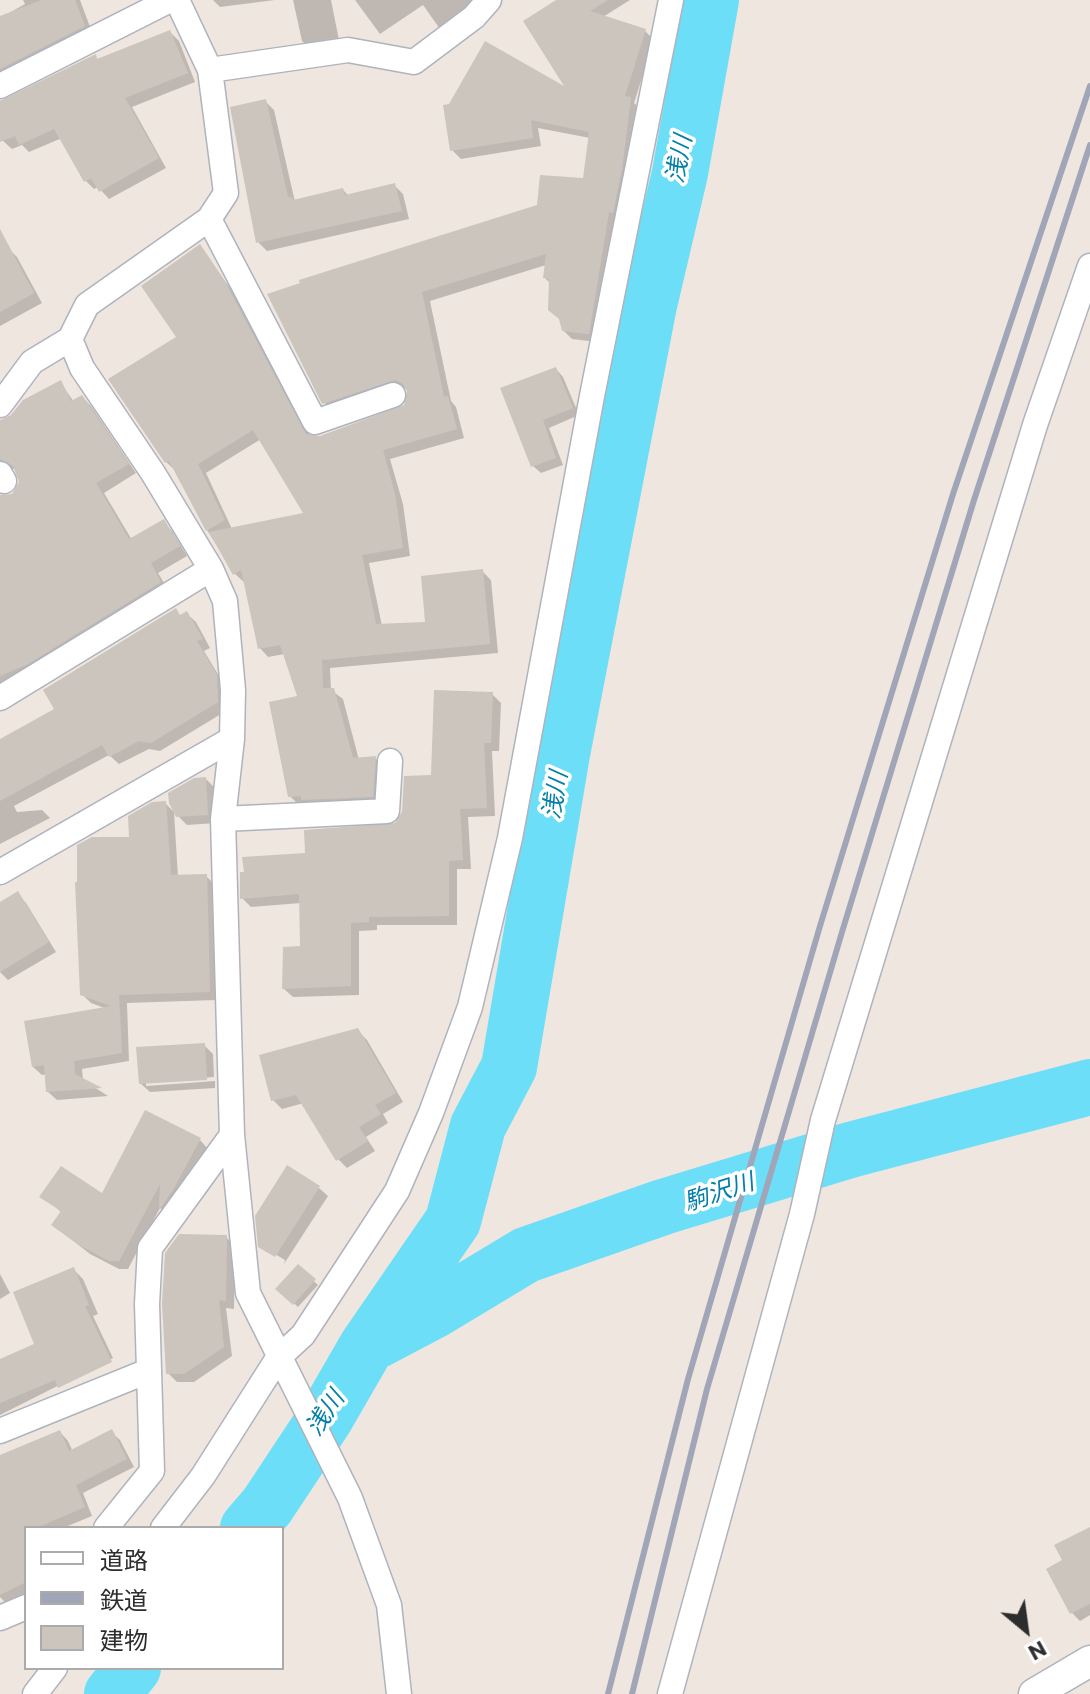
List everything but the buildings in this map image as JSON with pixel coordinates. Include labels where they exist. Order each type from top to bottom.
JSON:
[{"type":"street","points":[[0,86],[170,0]]},
{"type":"street","points":[[0,405],[32,362],[70,339],[87,305],[209,219],[226,193],[210,70],[177,0]]},
{"type":"street","points":[[210,70],[348,50],[414,62],[474,17],[489,0]]},
{"type":"street","points":[[165,1526],[203,1476],[278,1358],[303,1335],[397,1191],[431,1113],[470,1007],[510,838],[592,396],[671,0]]},
{"type":"street","points":[[209,219],[315,422],[393,395]]},
{"type":"street","points":[[670,1694],[802,1214],[823,1120],[1031,437],[1090,266]]},
{"type":"street","points":[[70,339],[82,368],[153,473],[211,569],[225,601],[233,690],[232,739],[223,819],[232,1135],[248,1293],[350,1498],[389,1605],[399,1694]]},
{"type":"street","points":[[0,698],[211,569]]},
{"type":"street","points":[[0,872],[232,739]]},
{"type":"street","points":[[223,819],[387,811],[390,761]]},
{"type":"street","points":[[108,1526],[152,1471],[148,1371],[150,1248],[232,1135]]},
{"type":"street","points":[[0,1431],[148,1371]]},
{"type":"street","points":[[0,1618],[24,1608]]},
{"type":"street","points":[[1034,1694],[1090,1661]]},
{"type":"street","points":[[35,1694],[53,1670]]},
{"type":"waterway","name":"浅川","points":[[250,1526],[267,1506],[326,1417],[367,1346],[453,1221],[478,1126],[509,1067],[562,754],[649,305],[680,173],[711,0]]},
{"type":"waterway","name":"駒沢川","points":[[376,1341],[526,1255],[663,1207],[850,1150],[1090,1087]]},
{"type":"waterway","name":"浅川","points":[[112,1694],[131,1670]]},
{"type":"railway","points":[[608,1694],[688,1379],[820,926],[953,494],[1090,86]]},
{"type":"railway","points":[[632,1694],[707,1389],[842,932],[974,500],[1090,145]]}]
